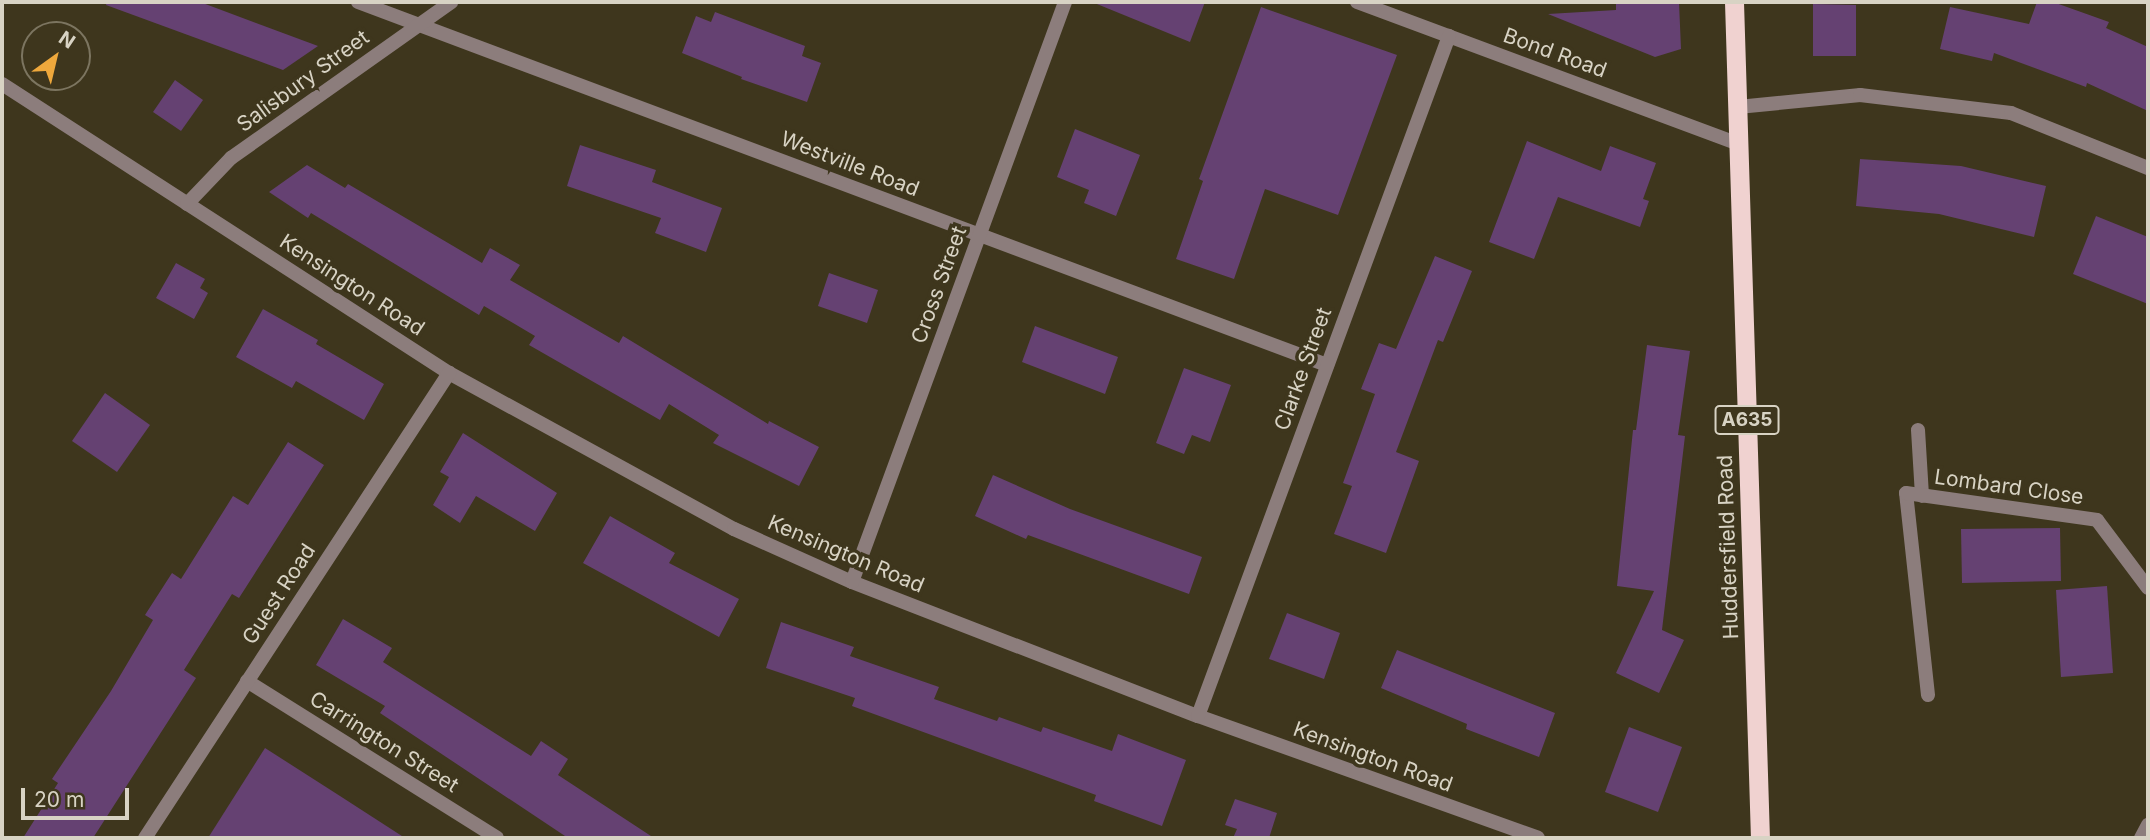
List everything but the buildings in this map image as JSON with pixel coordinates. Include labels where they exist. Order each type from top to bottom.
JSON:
[{"type":"highway","name":"Huddersfield Road","points":[[1734,2],[1760,838]]},
{"type":"street","name":"Westville Road","points":[[358,2],[1327,365]]},
{"type":"street","name":"Salisbury Street","points":[[187,204],[232,158],[451,2]]},
{"type":"street","name":"Cross Street","points":[[852,582],[1065,2]]},
{"type":"street","name":"Bond Road","points":[[1357,2],[1739,144]]},
{"type":"street","name":"Clarke Street","points":[[1198,716],[1449,36]]},
{"type":"street","name":"Kensington Road","points":[[2,84],[449,373],[734,529],[852,582],[1198,716],[1538,838]]},
{"type":"street","points":[[1738,107],[1860,94],[2011,114],[2148,168]]},
{"type":"street","name":"Guest Road","points":[[145,838],[449,373]]},
{"type":"street","points":[[1918,430],[1922,496]]},
{"type":"street","name":"Lombard Close","points":[[1928,695],[1906,494],[2097,520],[2148,588]]},
{"type":"street","name":"Carrington Street","points":[[247,681],[497,838]]},
{"type":"street","points":[[2141,838],[2148,825]]}]
